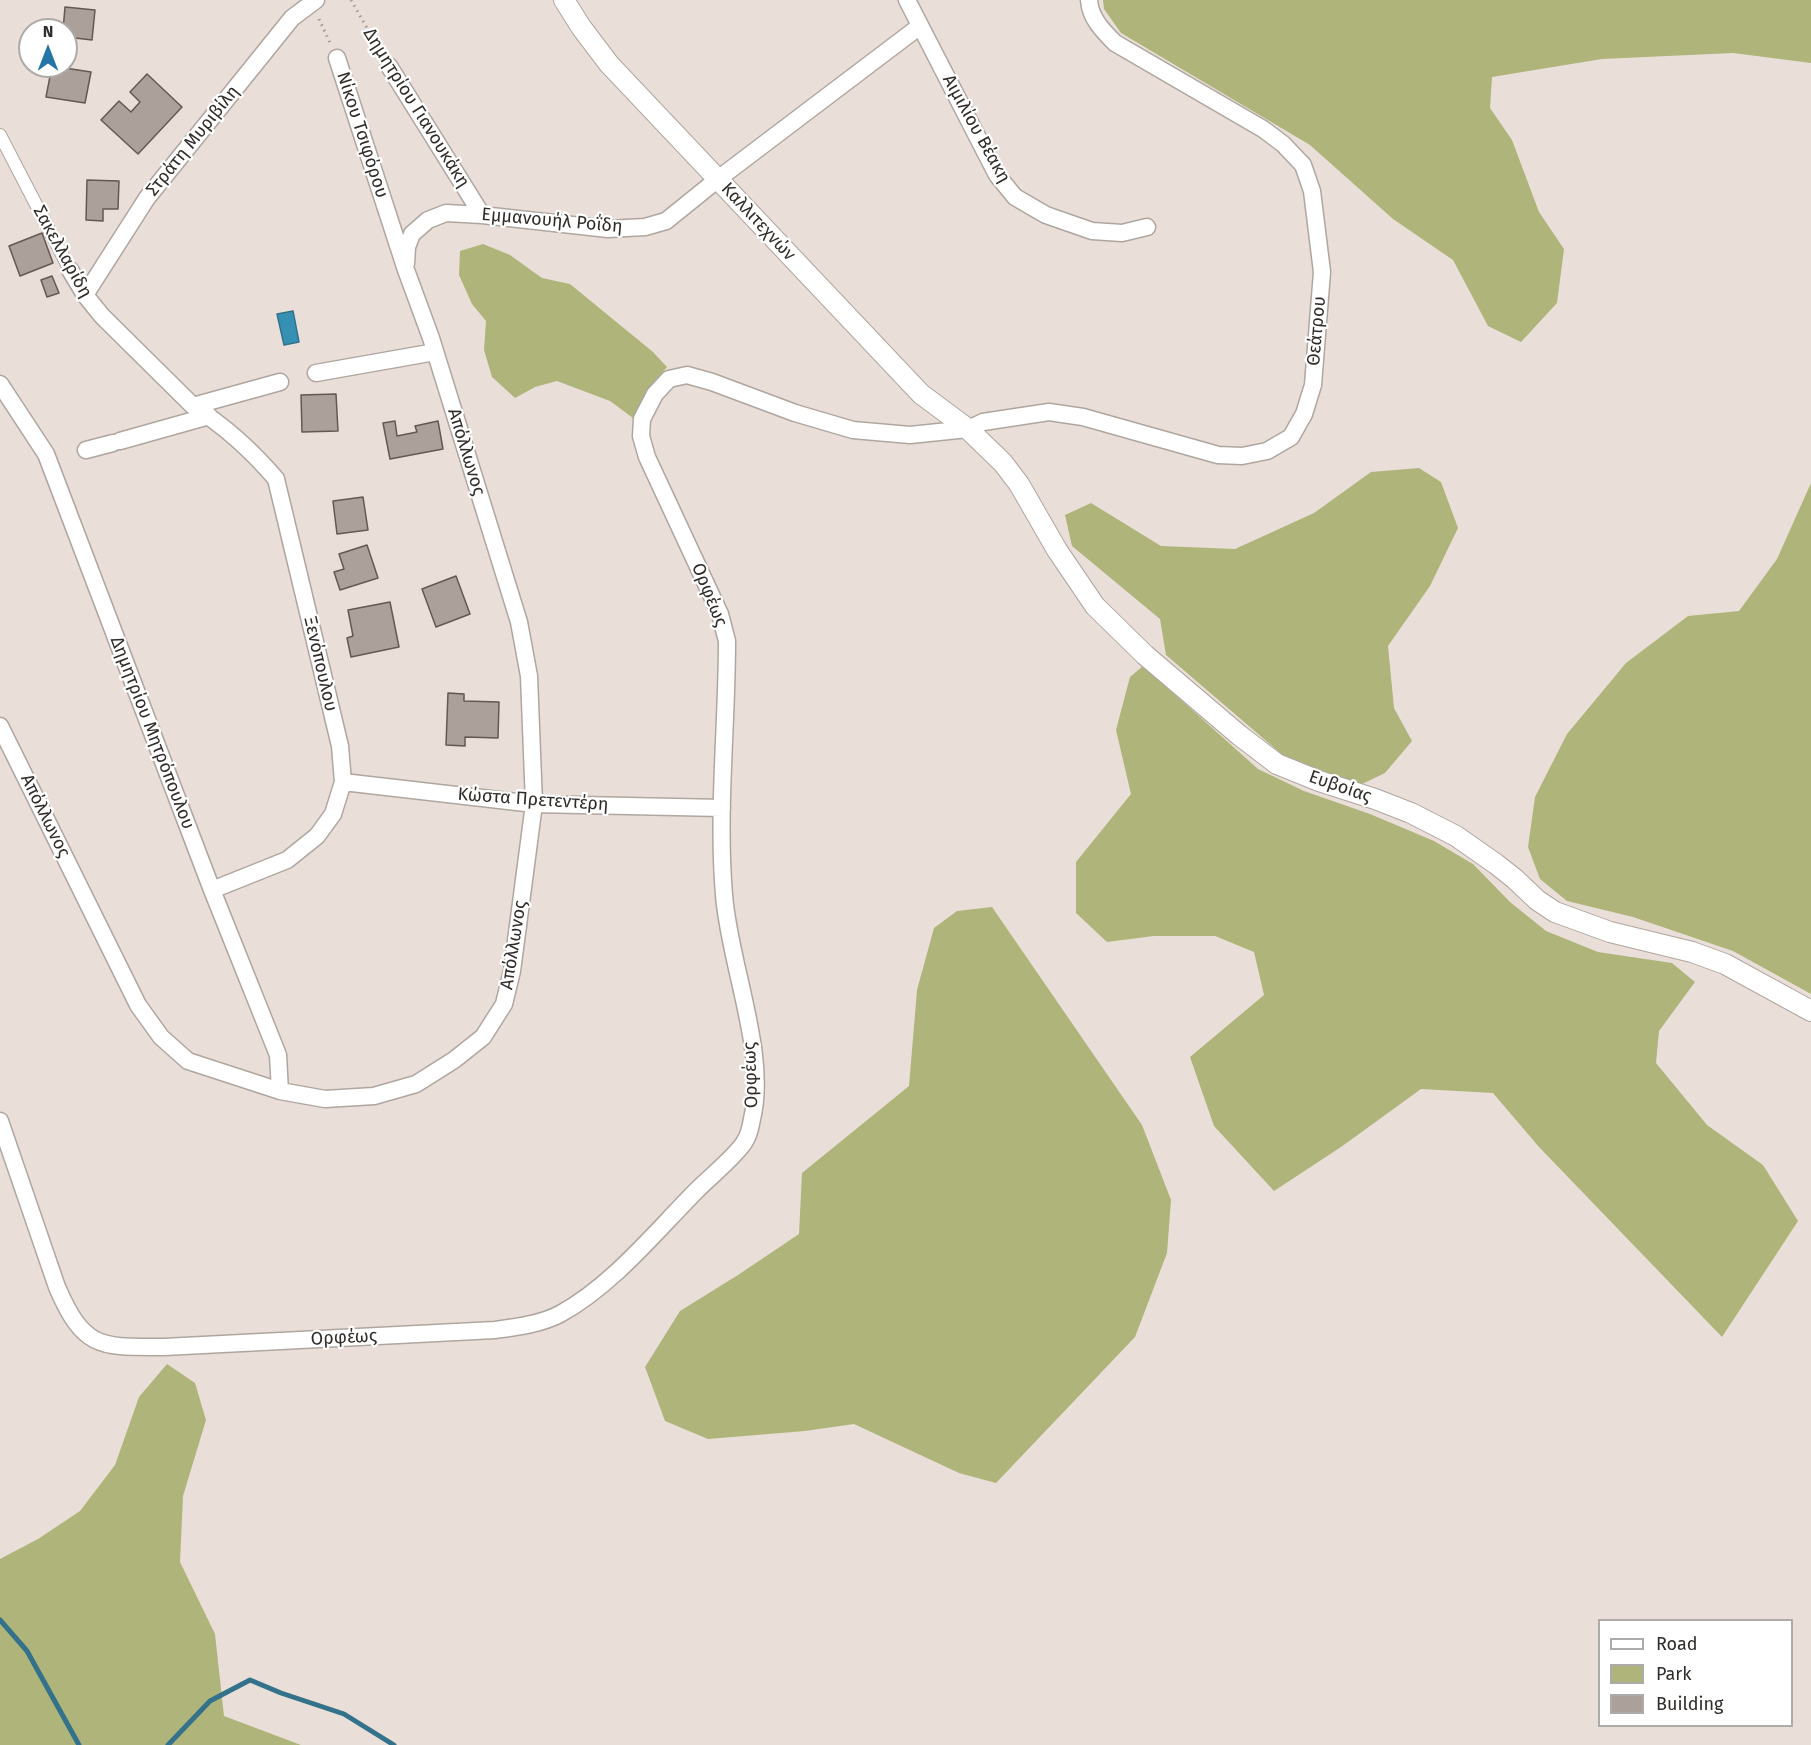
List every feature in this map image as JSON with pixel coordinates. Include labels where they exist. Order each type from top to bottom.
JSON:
[{"type":"street","name":"Καλλιτεχνών","points":[[564,0],[609,64],[921,394],[968,429]]},
{"type":"street","name":"Αιμιλίου Βέακη","points":[[907,0],[997,176],[1015,196],[1046,215],[1092,231],[1122,233],[1147,227]]},
{"type":"street","name":"Θεάτρου","points":[[968,429],[983,422],[1049,412],[1083,417],[1218,455],[1242,456],[1267,451],[1291,437],[1304,414],[1313,385],[1322,272],[1312,191],[1303,165],[1283,144],[1263,129],[1114,44],[1100,28],[1090,8],[1089,0]]},
{"type":"street","name":"Στράτη Μυριβίλη","points":[[85,296],[147,198],[292,18],[313,1]]},
{"type":"street","name":"Εμμανουήλ Ροΐδη","points":[[406,270],[407,247],[412,234],[428,220],[446,213],[608,229],[645,227],[666,221],[920,26]]},
{"type":"street","name":"Νίκου Τσιφόρου","points":[[337,58],[406,270]]},
{"type":"street","name":"Δημητρίου Γιανουκάκη","points":[[389,66],[482,215]]},
{"type":"street","name":"Σακελλαρίδη","points":[[0,135],[85,296],[102,316],[193,406]]},
{"type":"street","name":"Απόλλωνος","points":[[0,726],[138,1005],[161,1037],[188,1061],[280,1091],[325,1099],[374,1096],[416,1083],[454,1060],[483,1037],[504,1004],[512,971],[534,804],[532,709],[519,622],[435,352],[406,270]]},
{"type":"street","points":[[316,373],[435,352]]},
{"type":"street","name":"Ορφέως","points":[[0,1121],[68,1314],[82,1331],[97,1342],[115,1347],[164,1347],[495,1330],[532,1324],[559,1314],[584,1298],[611,1277],[716,1172],[745,1141],[753,1118],[754,1054],[723,894],[727,641],[720,614],[647,458],[641,435],[642,418],[656,394],[669,379],[687,375],[795,413],[853,430],[910,435],[968,429]]},
{"type":"street","points":[[193,406],[280,382]]},
{"type":"street","name":"Δημητρίου Μητρόπουλου","points":[[0,384],[46,454],[212,890],[278,1055],[280,1091]]},
{"type":"street","name":"Ξενόπουλου","points":[[193,406],[209,416],[266,467],[276,479],[340,746],[343,782],[333,814],[317,837],[287,860],[212,890]]},
{"type":"street","points":[[86,450],[209,416]]},
{"type":"street","name":"Ευβοίας","points":[[968,429],[1009,470],[1057,550],[1095,606],[1145,655],[1239,735],[1277,764],[1318,782],[1376,799],[1411,813],[1456,836],[1496,864],[1537,900],[1555,912],[1610,932],[1692,952],[1725,964],[1811,1011]]},
{"type":"street","name":"Κώστα Πρετεντέρη","points":[[343,782],[534,804],[723,808]]},
{"type":"path","name":"Δημητρίου Γιανουκάκη","points":[[351,0],[389,66]]},
{"type":"path","name":"Νίκου Τσιφόρου","points":[[313,1],[337,58]]},
{"type":"green space","points":[[1103,0],[1811,0],[1811,63],[1733,53],[1602,59],[1492,77],[1490,108],[1512,140],[1539,212],[1564,249],[1557,303],[1521,342],[1488,326],[1453,260],[1393,219],[1310,145],[1121,33],[1104,9]]},
{"type":"green space","points":[[483,244],[510,255],[542,278],[570,284],[653,352],[667,367],[648,389],[633,418],[610,401],[557,381],[535,387],[515,398],[492,377],[484,350],[486,321],[472,304],[459,275],[460,251]]},
{"type":"green space","points":[[1419,468],[1441,482],[1458,528],[1430,586],[1388,646],[1394,708],[1412,741],[1385,773],[1360,785],[1285,757],[1166,655],[1160,619],[1072,546],[1065,515],[1091,503],[1161,546],[1235,549],[1314,513],[1371,472]]},
{"type":"green space","points":[[1811,483],[1811,994],[1733,951],[1633,917],[1567,901],[1540,879],[1528,847],[1535,797],[1567,734],[1626,663],[1688,616],[1739,611],[1777,559]]},
{"type":"green space","points":[[1143,666],[1258,769],[1304,791],[1370,814],[1434,841],[1473,864],[1510,902],[1546,931],[1598,952],[1672,963],[1695,982],[1659,1031],[1656,1063],[1707,1125],[1763,1165],[1798,1221],[1722,1337],[1539,1147],[1493,1093],[1421,1089],[1341,1147],[1274,1191],[1214,1126],[1190,1057],[1264,995],[1254,952],[1215,936],[1154,936],[1107,942],[1076,913],[1076,862],[1131,794],[1116,730],[1130,677]]},
{"type":"green space","points":[[992,907],[1142,1125],[1171,1200],[1167,1253],[1135,1337],[996,1483],[959,1473],[854,1424],[805,1431],[708,1439],[665,1421],[645,1367],[680,1311],[799,1234],[802,1173],[909,1086],[917,990],[934,928],[957,911]]},
{"type":"green space","points":[[167,1364],[195,1383],[206,1420],[183,1496],[180,1562],[215,1634],[224,1716],[301,1745],[0,1745],[0,1559],[38,1539],[80,1511],[115,1465],[139,1397]]},
{"type":"water","points":[[293,311],[299,342],[284,345],[277,314]]},
{"type":"building","points":[[65,7],[95,10],[92,40],[78,38],[78,18],[64,18]]},
{"type":"building","points":[[78,70],[91,72],[85,103],[46,97],[50,78],[78,78]]},
{"type":"building","points":[[147,74],[182,107],[138,154],[101,120],[119,101],[131,112],[140,102],[130,92]]},
{"type":"building","points":[[87,180],[119,181],[118,209],[103,209],[103,221],[86,220]]},
{"type":"building","points":[[42,233],[53,263],[20,276],[9,246]]},
{"type":"building","points":[[52,276],[59,293],[47,297],[41,280]]},
{"type":"building","points":[[336,394],[338,431],[302,432],[301,395]]},
{"type":"building","points":[[395,421],[397,436],[417,432],[415,426],[438,421],[443,449],[390,459],[383,423]]},
{"type":"building","points":[[363,497],[368,530],[337,534],[333,501]]},
{"type":"building","points":[[367,545],[378,578],[340,590],[334,572],[344,569],[339,554]]},
{"type":"building","points":[[456,576],[470,614],[436,627],[422,589]]},
{"type":"building","points":[[390,602],[399,647],[351,657],[347,638],[353,636],[348,610]]},
{"type":"building","points":[[448,693],[464,694],[464,701],[499,702],[498,738],[465,737],[465,746],[446,745]]},
{"type":"waterway","points":[[0,1620],[27,1651],[79,1745]]},
{"type":"waterway","points":[[168,1745],[210,1701],[250,1680],[344,1714],[394,1745]]}]
